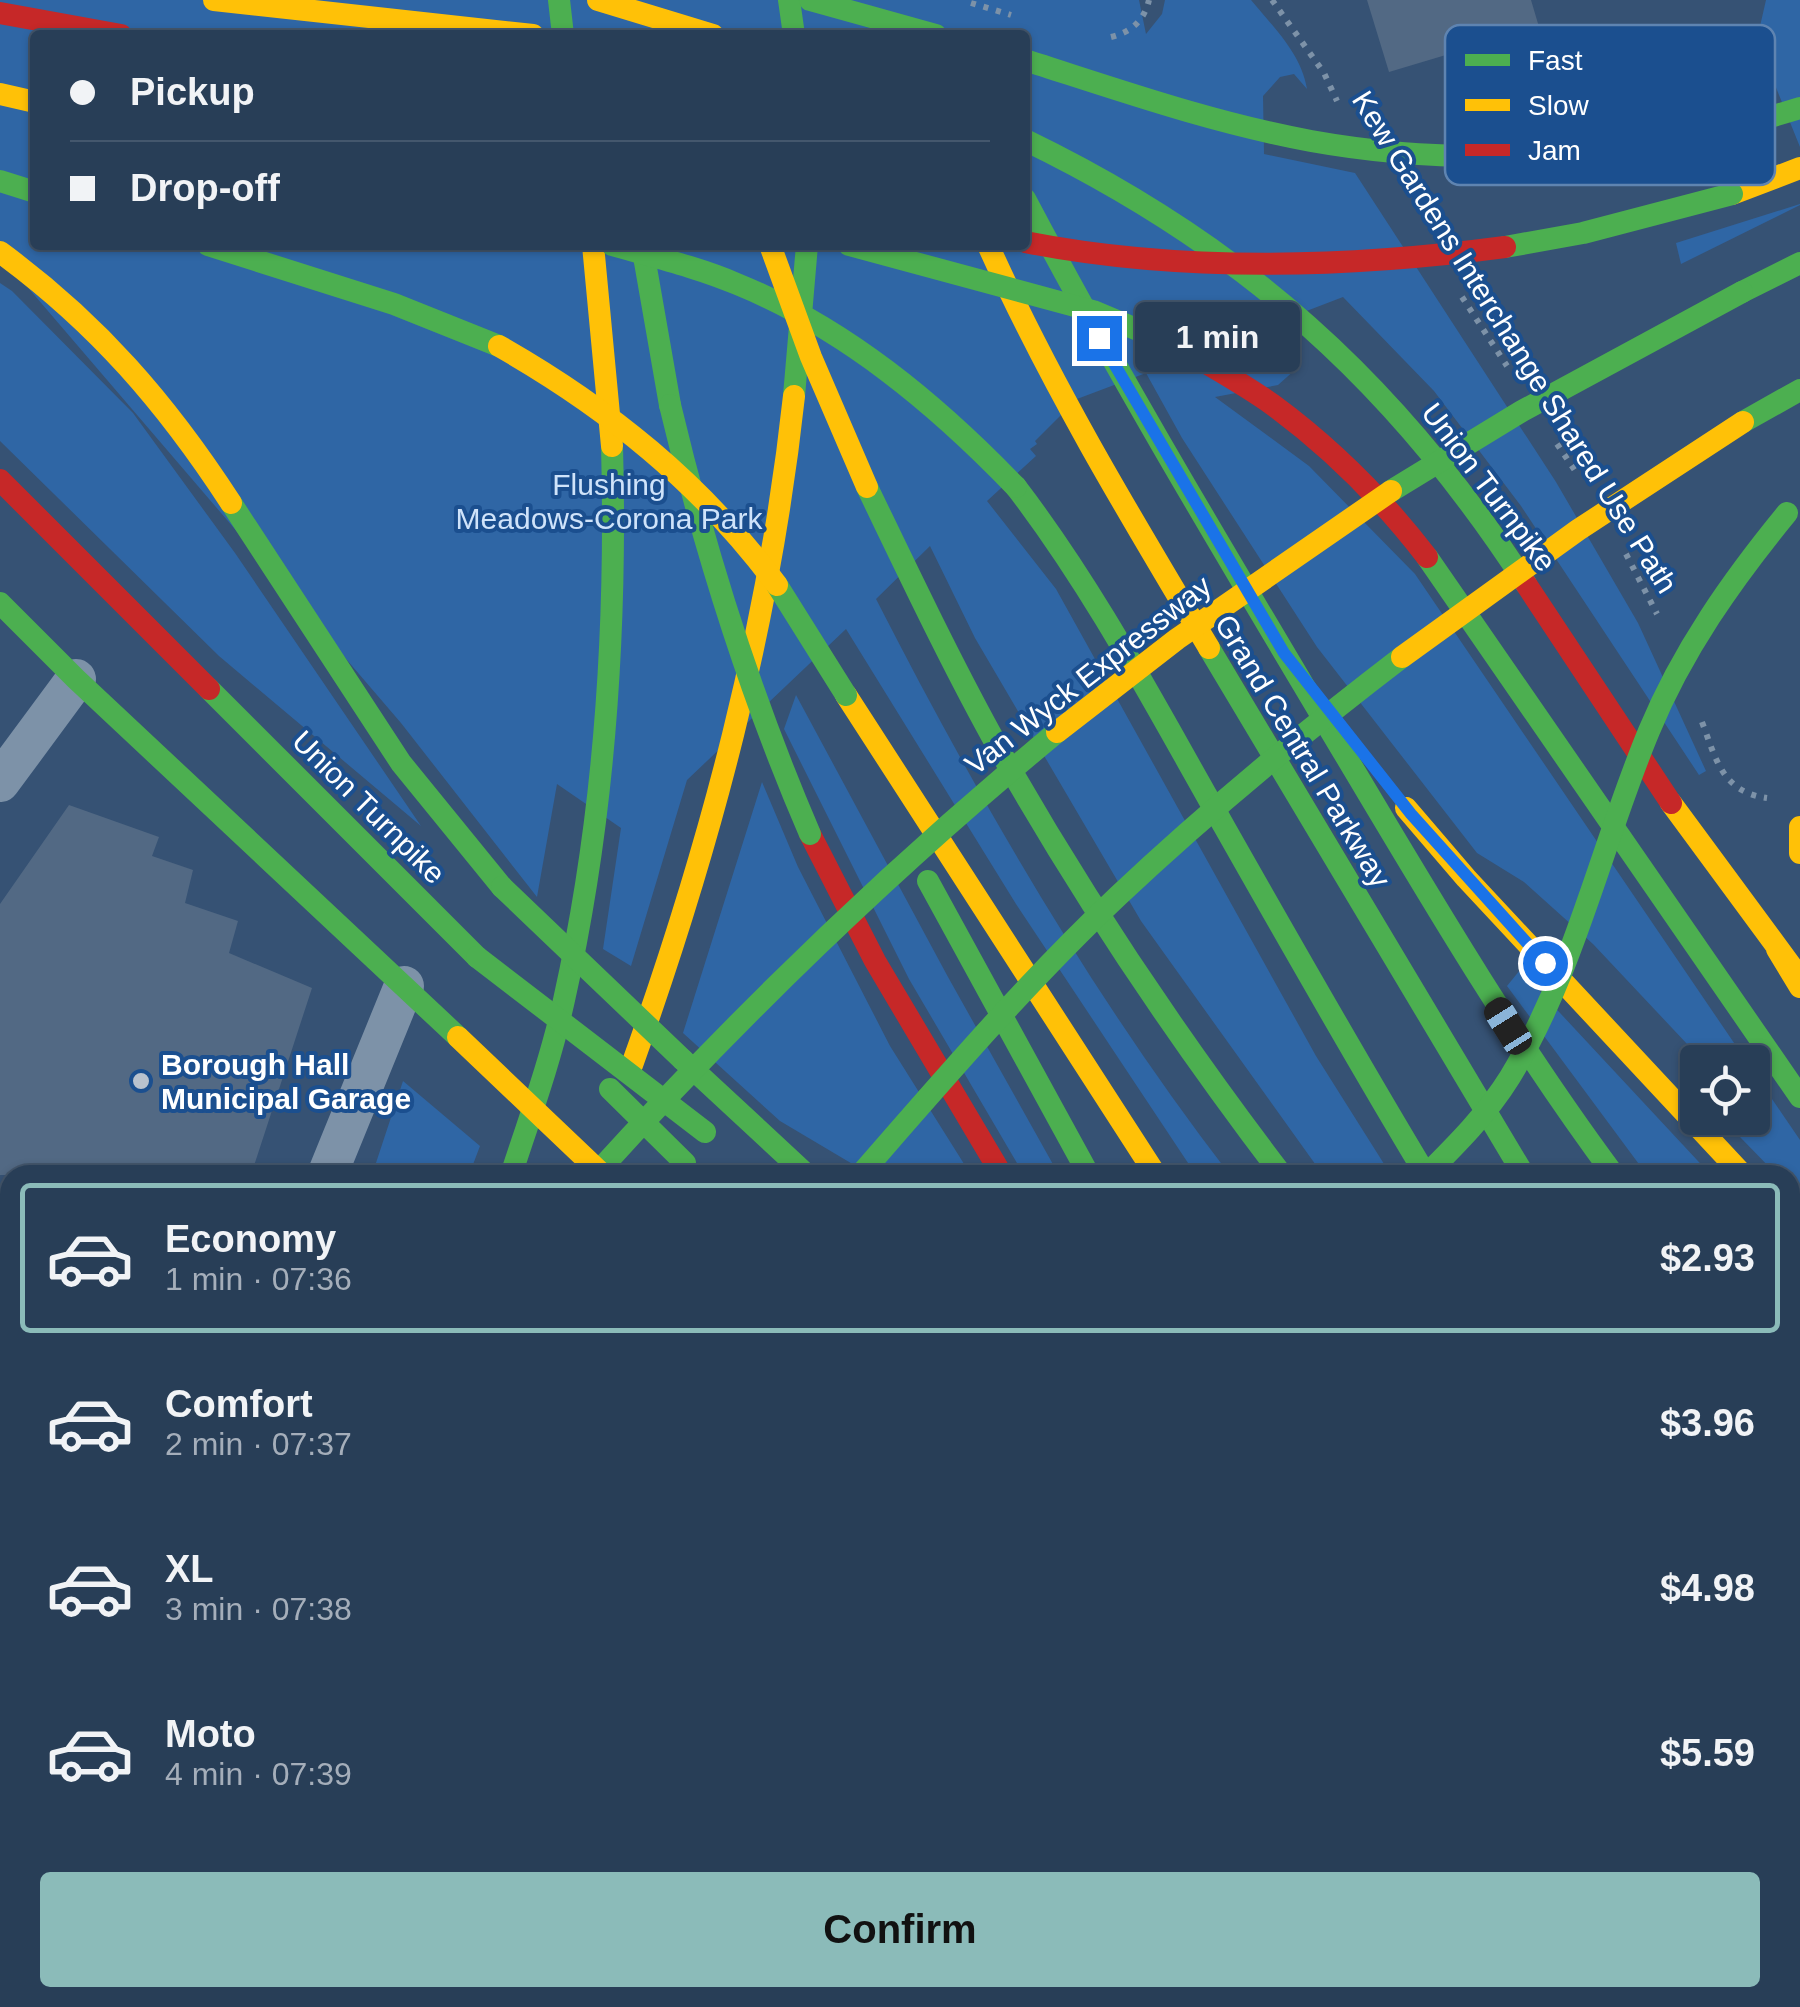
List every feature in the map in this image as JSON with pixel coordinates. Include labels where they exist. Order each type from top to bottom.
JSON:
[{"type":"main road","points":[[214,0],[479,30]]},
{"type":"main road","points":[[558,0],[562,30]]},
{"type":"main road","points":[[598,0],[697,30]]},
{"type":"main road","points":[[607,0],[611,30]]},
{"type":"main road","points":[[692,0],[701,30]]},
{"type":"main road","points":[[789,0],[793,30]]},
{"type":"main road","points":[[810,0],[936,23]]},
{"type":"main road","points":[[886,0],[897,30]]},
{"type":"main road","points":[[0,13],[94,30]]},
{"type":"main road","points":[[1030,61],[1263,130],[1312,141],[1445,157]]},
{"type":"main road","points":[[0,94],[30,101]]},
{"type":"main road","points":[[1775,116],[1800,108]]},
{"type":"main road","name":"Union Turnpike","points":[[1030,142],[1076,163],[1174,219],[1263,284],[1400,416],[1464,494],[1619,728],[1800,978]]},
{"type":"main road","points":[[1775,178],[1800,168]]},
{"type":"main road","points":[[0,181],[30,190]]},
{"type":"main road","points":[[1030,243],[1154,259],[1288,266],[1452,254],[1544,242],[1608,228],[1756,185]]},
{"type":"main road","points":[[1030,208],[1114,366],[1508,1026],[1607,1165]]},
{"type":"main road","points":[[1030,222],[1154,259]]},
{"type":"main road","points":[[224,250],[394,304],[499,346],[547,372],[628,428],[709,502],[776,583],[1150,1165]]},
{"type":"main road","points":[[514,1165],[564,1002],[590,858],[607,716],[612,483],[602,314],[593,250]]},
{"type":"main road","points":[[627,250],[750,290],[833,334],[915,391],[979,448],[1016,488],[1048,527],[1099,604],[1420,1165]]},
{"type":"main road","points":[[643,250],[670,404],[724,614],[766,731],[810,834],[875,960],[996,1165]]},
{"type":"main road","points":[[772,250],[811,357],[867,487],[1018,782],[1156,1000],[1275,1165]]},
{"type":"main road","points":[[595,1165],[703,862],[741,715],[764,609],[787,467],[808,250]]},
{"type":"main road","points":[[867,250],[1093,311],[1181,348],[1273,405],[1318,442],[1358,479],[1425,554],[1800,1096]]},
{"type":"main road","name":"Grand Central Parkway","points":[[990,250],[1029,336],[1116,493],[1518,1165]]},
{"type":"main road","points":[[0,252],[69,306],[138,374],[160,402],[405,770],[466,848],[682,1060],[796,1165]]},
{"type":"main road","name":"Van Wyck Expressway","points":[[602,1165],[772,986],[855,907],[1004,776],[1114,688],[1394,488],[1573,383],[1800,263]]},
{"type":"main road","points":[[869,1165],[1020,996],[1117,898],[1225,800],[1448,621],[1565,536],[1800,390]]},
{"type":"main road","name":"Union Turnpike","points":[[0,480],[687,1165]]},
{"type":"main road","points":[[0,498],[66,548]]},
{"type":"main road","points":[[1437,1165],[1466,1138],[1494,1102],[1537,1034],[1576,941],[1630,782],[1667,691],[1706,620],[1793,506]]},
{"type":"main road","points":[[0,603],[592,1165]]},
{"type":"main road","points":[[1284,653],[1455,865],[1735,1165]]},
{"type":"main road","points":[[846,695],[942,911],[1083,1165]]},
{"type":"main road","points":[[1800,827],[1800,853]]},
{"type":"main road","points":[[1777,949],[1800,987]]},
{"type":"main road","points":[[477,957],[713,1138]]},
{"type":"street","points":[[0,782],[76,679]]},
{"type":"street","points":[[331,1165],[404,986]]},
{"type":"path","points":[[960,0],[1020,18]]},
{"type":"path","points":[[1100,38],[1124,34],[1134,27],[1143,17],[1149,0]]},
{"type":"path","name":"Kew Gardens Interchange Shared Use Path","points":[[1272,0],[1324,73],[1339,104]]},
{"type":"path","name":"Kew Gardens Interchange Shared Use Path","points":[[1455,286],[1510,370]]},
{"type":"path","name":"Kew Gardens Interchange Shared Use Path","points":[[1553,437],[1583,484]]},
{"type":"path","name":"Kew Gardens Interchange Shared Use Path","points":[[1624,550],[1660,619]]},
{"type":"path","points":[[1700,717],[1721,768],[1735,788],[1774,799]]},
{"type":"green space","name":"Flushing Meadows-Corona Park","points":[[0,0],[1139,0],[1146,34],[1162,14],[1165,0],[1251,0],[1292,52],[1307,89],[1294,74],[1280,77],[1263,96],[1264,154],[1355,173],[1556,482],[1638,623],[1706,771],[1699,775],[1521,506],[1434,391],[1343,297],[1249,333],[1296,369],[1278,385],[1215,397],[1309,466],[1415,574],[1735,1045],[1688,1045],[1593,944],[1524,882],[1477,853],[1317,647],[1182,438],[1146,373],[1077,399],[1035,441],[1037,444],[1030,449],[1036,456],[987,501],[1056,589],[1316,1056],[1385,1165],[1316,1165],[1141,921],[975,638],[930,546],[876,599],[955,749],[1040,895],[1131,1038],[1222,1165],[1189,1165],[1016,904],[846,629],[687,780],[631,966],[603,949],[621,828],[557,784],[537,897],[401,723],[0,255]]},
{"type":"green space","points":[[1766,0],[1800,0],[1800,147],[1775,85],[1775,25],[1760,25]]},
{"type":"green space","points":[[1800,205],[1681,264],[1676,243]]},
{"type":"green space","points":[[0,283],[133,413],[235,553],[421,826],[219,656],[0,441]]},
{"type":"green space","points":[[796,695],[1053,1165],[1018,1165],[909,979],[784,729]]},
{"type":"green space","points":[[762,782],[798,867],[890,1046],[965,1165],[854,1165],[780,1121],[683,1033]]},
{"type":"green space","points":[[1520,970],[1702,1165],[1640,1165],[1507,986]]},
{"type":"green space","points":[[403,1081],[480,1146],[473,1165],[375,1165]]},
{"type":"green space","points":[[1770,1096],[1800,1140],[1800,1165],[1767,1165],[1740,1137],[1770,1135]]},
{"type":"building","points":[[1367,0],[1531,0],[1538,25],[1445,25],[1445,55],[1389,72]]},
{"type":"building","name":"Borough Hall Municipal Garage","points":[[69,805],[159,837],[152,856],[193,870],[185,903],[238,921],[229,953],[312,988],[254,1165],[0,1165],[0,904]]},
{"type":"traffic: fast","points":[[559,0],[562,30]]},
{"type":"traffic: fast","points":[[789,0],[793,30]]},
{"type":"traffic: fast","points":[[810,0],[918,30]]},
{"type":"traffic: fast","points":[[1030,62],[1238,125],[1363,149],[1445,155]]},
{"type":"traffic: fast","points":[[1775,116],[1800,108]]},
{"type":"traffic: fast","points":[[1030,143],[1176,225],[1244,273],[1308,326],[1367,382],[1423,444],[1526,584]]},
{"type":"traffic: fast","points":[[0,181],[30,190]]},
{"type":"traffic: fast","points":[[1505,247],[1583,233],[1732,194]]},
{"type":"traffic: fast","points":[[1030,208],[1172,463],[1429,896],[1537,1065],[1607,1165]]},
{"type":"traffic: fast","points":[[224,250],[394,304],[499,346]]},
{"type":"traffic: fast","points":[[630,250],[722,278],[815,323],[921,398],[1016,487]]},
{"type":"traffic: fast","points":[[643,250],[670,405]]},
{"type":"traffic: fast","points":[[794,396],[807,250]]},
{"type":"traffic: fast","points":[[867,250],[1093,311],[1181,348]]},
{"type":"traffic: fast","points":[[1742,292],[1800,263]]},
{"type":"traffic: fast","points":[[1391,491],[1522,411],[1742,292]]},
{"type":"traffic: fast","points":[[1743,422],[1800,390]]},
{"type":"traffic: fast","points":[[670,405],[731,622],[810,834]]},
{"type":"traffic: fast","points":[[514,1165],[559,1022],[590,863],[610,655],[612,446]]},
{"type":"traffic: fast","points":[[867,487],[965,686],[1065,861],[1206,1073],[1275,1165]]},
{"type":"traffic: fast","points":[[1016,487],[1118,640],[1420,1165]]},
{"type":"traffic: fast","points":[[231,503],[401,763],[502,887]]},
{"type":"traffic: fast","points":[[1436,1165],[1492,1104],[1533,1036],[1570,951],[1662,701],[1710,617],[1787,513]]},
{"type":"traffic: fast","points":[[1427,557],[1800,1097]]},
{"type":"traffic: fast","points":[[777,585],[846,695]]},
{"type":"traffic: fast","points":[[0,603],[458,1037]]},
{"type":"traffic: fast","points":[[1209,648],[1518,1165]]},
{"type":"traffic: fast","points":[[869,1165],[1018,997],[1118,896],[1257,773],[1402,657]]},
{"type":"traffic: fast","points":[[209,689],[477,957]]},
{"type":"traffic: fast","points":[[604,1165],[818,945],[1057,732]]},
{"type":"traffic: fast","points":[[928,881],[1084,1165]]},
{"type":"traffic: fast","points":[[502,887],[683,1060]]},
{"type":"traffic: fast","points":[[477,957],[705,1132]]},
{"type":"traffic: fast","points":[[683,1060],[796,1165]]},
{"type":"traffic: fast","points":[[610,1089],[685,1163]]},
{"type":"traffic: slow","points":[[214,0],[487,30]]},
{"type":"traffic: slow","points":[[598,0],[697,30]]},
{"type":"traffic: slow","points":[[0,94],[30,101]]},
{"type":"traffic: slow","points":[[1775,178],[1800,168]]},
{"type":"traffic: slow","points":[[1732,194],[1756,185]]},
{"type":"traffic: slow","points":[[593,250],[612,446]]},
{"type":"traffic: slow","points":[[772,250],[811,357],[867,487]]},
{"type":"traffic: slow","points":[[990,250],[1065,399],[1209,648]]},
{"type":"traffic: slow","points":[[0,252],[68,307],[128,367],[181,432],[231,503]]},
{"type":"traffic: slow","points":[[499,346],[578,395],[650,450],[717,513],[777,585]]},
{"type":"traffic: slow","points":[[632,1065],[687,901],[733,735],[769,567],[794,396]]},
{"type":"traffic: slow","points":[[1402,657],[1578,530],[1743,422]]},
{"type":"traffic: slow","points":[[1057,732],[1177,639],[1391,491]]},
{"type":"traffic: slow","points":[[846,695],[1150,1165]]},
{"type":"traffic: slow","points":[[1671,803],[1800,978]]},
{"type":"traffic: slow","points":[[1406,808],[1466,878],[1734,1165]]},
{"type":"traffic: slow","points":[[1800,827],[1800,853]]},
{"type":"traffic: slow","points":[[1777,949],[1800,987]]},
{"type":"traffic: slow","points":[[458,1037],[592,1165]]},
{"type":"traffic: jam","points":[[0,13],[94,30]]},
{"type":"traffic: jam","points":[[1030,243],[1144,259],[1265,264],[1385,259],[1505,247]]},
{"type":"traffic: jam","points":[[1181,348],[1294,421],[1374,495],[1427,557]]},
{"type":"traffic: jam","points":[[0,480],[209,689]]},
{"type":"traffic: jam","points":[[1526,584],[1671,803]]},
{"type":"traffic: jam","points":[[810,834],[875,961],[996,1165]]},
{"type":"place","name":"Borough Hall Municipal Garage","points":[[141,1081]]},
{"type":"route","points":[[1099,338],[1284,653],[1411,814],[1545,963]]}]
